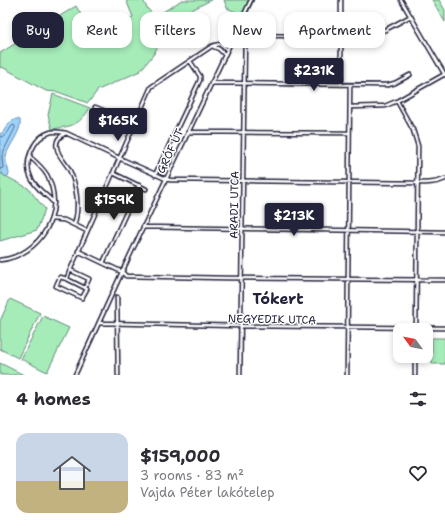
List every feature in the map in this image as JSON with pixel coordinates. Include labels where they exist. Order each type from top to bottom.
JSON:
[{"type":"street","name":"GRÓF ÚT","points":[[245,12],[251,0]]},
{"type":"street","points":[[341,0],[341,12]]},
{"type":"street","points":[[350,107],[385,106],[445,75],[401,0]]},
{"type":"street","points":[[385,30],[410,16]]},
{"type":"street","points":[[67,279],[151,87],[212,46],[222,44],[227,50]]},
{"type":"street","points":[[212,46],[219,48],[224,55]]},
{"type":"street","name":"ARADI UTCA","points":[[240,375],[244,48]]},
{"type":"street","points":[[341,48],[341,85]]},
{"type":"street","name":"GRÓF ÚT","points":[[74,375],[227,50]]},
{"type":"street","points":[[155,175],[200,80],[200,76],[190,61]]},
{"type":"street","points":[[211,83],[388,85],[410,75]]},
{"type":"street","points":[[347,375],[350,85]]},
{"type":"street","points":[[397,101],[413,130],[418,146],[416,323]]},
{"type":"street","points":[[95,107],[134,123]]},
{"type":"street","points":[[54,203],[39,190],[28,171],[28,162],[35,143],[46,134],[52,132],[66,133],[166,179],[417,183],[434,182],[445,179]]},
{"type":"street","points":[[188,132],[349,133]]},
{"type":"street","points":[[66,133],[59,138],[56,146],[57,151],[69,170],[74,184],[77,203],[77,213],[74,225]]},
{"type":"street","points":[[0,260],[15,257],[31,248],[44,234],[51,219],[54,196],[51,185],[47,175],[30,156]]},
{"type":"street","points":[[113,172],[146,189]]},
{"type":"street","points":[[103,263],[139,186]]},
{"type":"street","points":[[51,219],[59,219],[87,231]]},
{"type":"street","points":[[143,227],[445,232]]},
{"type":"street","points":[[78,251],[122,272],[126,276],[445,280]]},
{"type":"street","points":[[70,270],[89,279],[84,288],[86,289],[82,298],[56,286],[60,277],[84,288]]},
{"type":"street","points":[[117,297],[118,375]]},
{"type":"street","name":"NEGYEDIK UTCA","points":[[99,323],[393,328]]},
{"type":"street","name":"NEGYEDIK UTCA","points":[[433,328],[445,328]]},
{"type":"street","points":[[415,375],[416,363]]},
{"type":"green space","points":[[126,0],[143,0],[151,12],[140,12],[140,48],[157,48],[140,71],[98,90],[88,103],[58,92],[46,91],[2,67],[0,68],[0,53],[12,46],[12,48],[64,48],[64,13],[76,6],[80,12],[72,12],[72,48],[132,48],[133,17]]},
{"type":"green space","points":[[182,0],[211,0],[188,12],[163,12]]},
{"type":"green space","points":[[224,0],[254,0],[248,12],[235,12],[227,8]]},
{"type":"green space","points":[[432,0],[439,0],[445,10],[445,22]]},
{"type":"green space","points":[[53,94],[90,108],[78,122],[70,126],[52,129],[48,115]]},
{"type":"green space","points":[[0,173],[28,188],[45,209],[37,230],[0,241]]},
{"type":"green space","points":[[10,299],[40,313],[18,358],[0,349],[0,321]]},
{"type":"green space","points":[[43,316],[69,328],[47,372],[21,359]]},
{"type":"green space","points":[[433,338],[445,338],[445,364],[432,364]]},
{"type":"green space","points":[[0,363],[24,375],[0,375]]},
{"type":"water","points":[[16,119],[20,120],[20,124],[17,134],[6,156],[9,175],[5,177],[0,170],[0,134],[9,123]]},
{"type":"district","name":"Tókert","points":[[278,299]]}]
